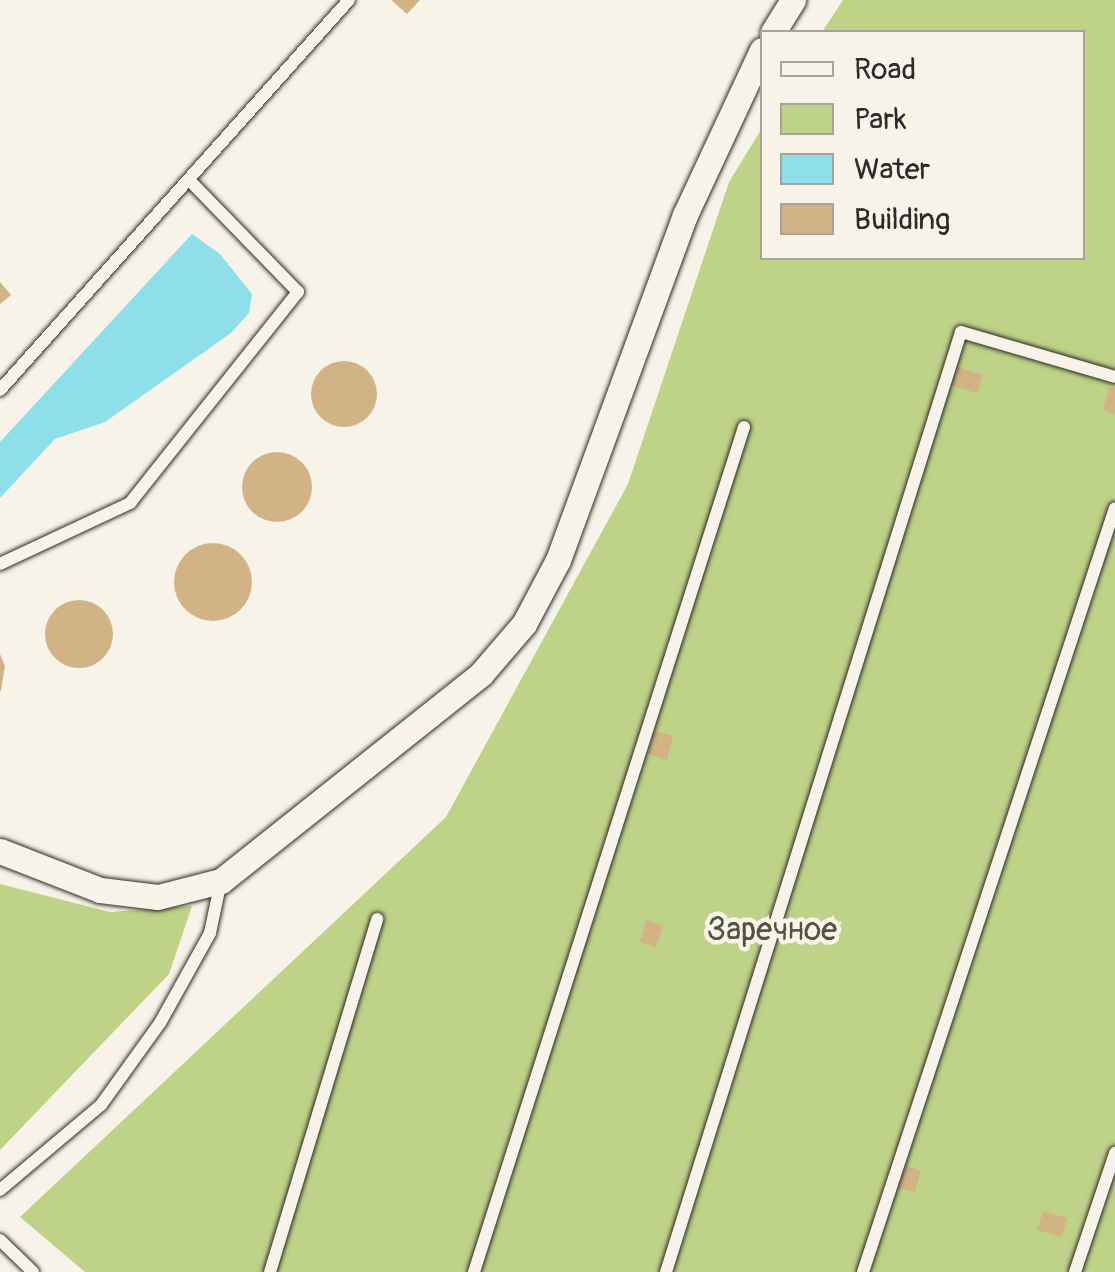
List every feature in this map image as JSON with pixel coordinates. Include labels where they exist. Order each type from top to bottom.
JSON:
[{"type":"street","points":[[774,30],[793,0]]},
{"type":"street","points":[[0,851],[100,890],[158,897],[221,882],[481,674],[524,624],[585,497],[686,215],[760,54]]},
{"type":"lane","points":[[0,390],[349,0]]},
{"type":"lane","points":[[0,564],[130,503],[298,292],[190,181]]},
{"type":"lane","points":[[666,1272],[961,332],[1115,377]]},
{"type":"lane","points":[[474,1272],[744,427]]},
{"type":"lane","points":[[862,1272],[1115,508]]},
{"type":"lane","points":[[0,1190],[111,1092],[160,1023],[210,933],[221,882]]},
{"type":"lane","points":[[270,1272],[377,919]]},
{"type":"lane","points":[[1076,1272],[1115,1153]]},
{"type":"lane","points":[[0,1240],[33,1272]]},
{"type":"green space","name":"Заречное","points":[[843,0],[1115,0],[1115,1272],[85,1272],[20,1217],[446,817],[628,484],[729,182],[760,131],[760,260],[1085,260],[1085,30],[823,30]]},
{"type":"green space","points":[[0,884],[110,912],[192,906],[169,974],[0,1150]]},
{"type":"water","points":[[192,234],[220,254],[252,294],[249,313],[231,333],[105,422],[55,439],[0,498],[0,442]]},
{"type":"building","points":[[391,0],[420,0],[407,14]]},
{"type":"building","points":[[0,282],[11,295],[0,304]]},
{"type":"building","points":[[344,361],[367,371],[377,394],[367,417],[344,427],[321,417],[311,394],[321,371]]},
{"type":"building","points":[[955,366],[983,375],[977,393],[949,385]]},
{"type":"building","points":[[1109,387],[1115,388],[1115,414],[1103,410]]},
{"type":"building","points":[[277,452],[291,454],[302,462],[310,473],[310,501],[302,512],[291,520],[277,522],[263,520],[252,512],[244,501],[242,487],[244,473],[252,462],[263,454]]},
{"type":"building","points":[[213,543],[228,546],[240,555],[249,567],[249,597],[240,609],[228,618],[213,621],[198,618],[186,609],[177,597],[174,582],[177,567],[186,555],[198,546]]},
{"type":"building","points":[[79,600],[103,610],[113,634],[103,658],[79,668],[55,658],[45,634],[55,610]]},
{"type":"building","points":[[0,654],[5,666],[1,691],[0,691]]},
{"type":"building","points":[[654,731],[673,736],[667,760],[648,754]]},
{"type":"building","points":[[646,920],[663,926],[656,947],[640,942]]},
{"type":"building","points":[[902,1165],[921,1170],[915,1192],[896,1187]]},
{"type":"building","points":[[1043,1211],[1067,1218],[1062,1237],[1037,1230]]}]
